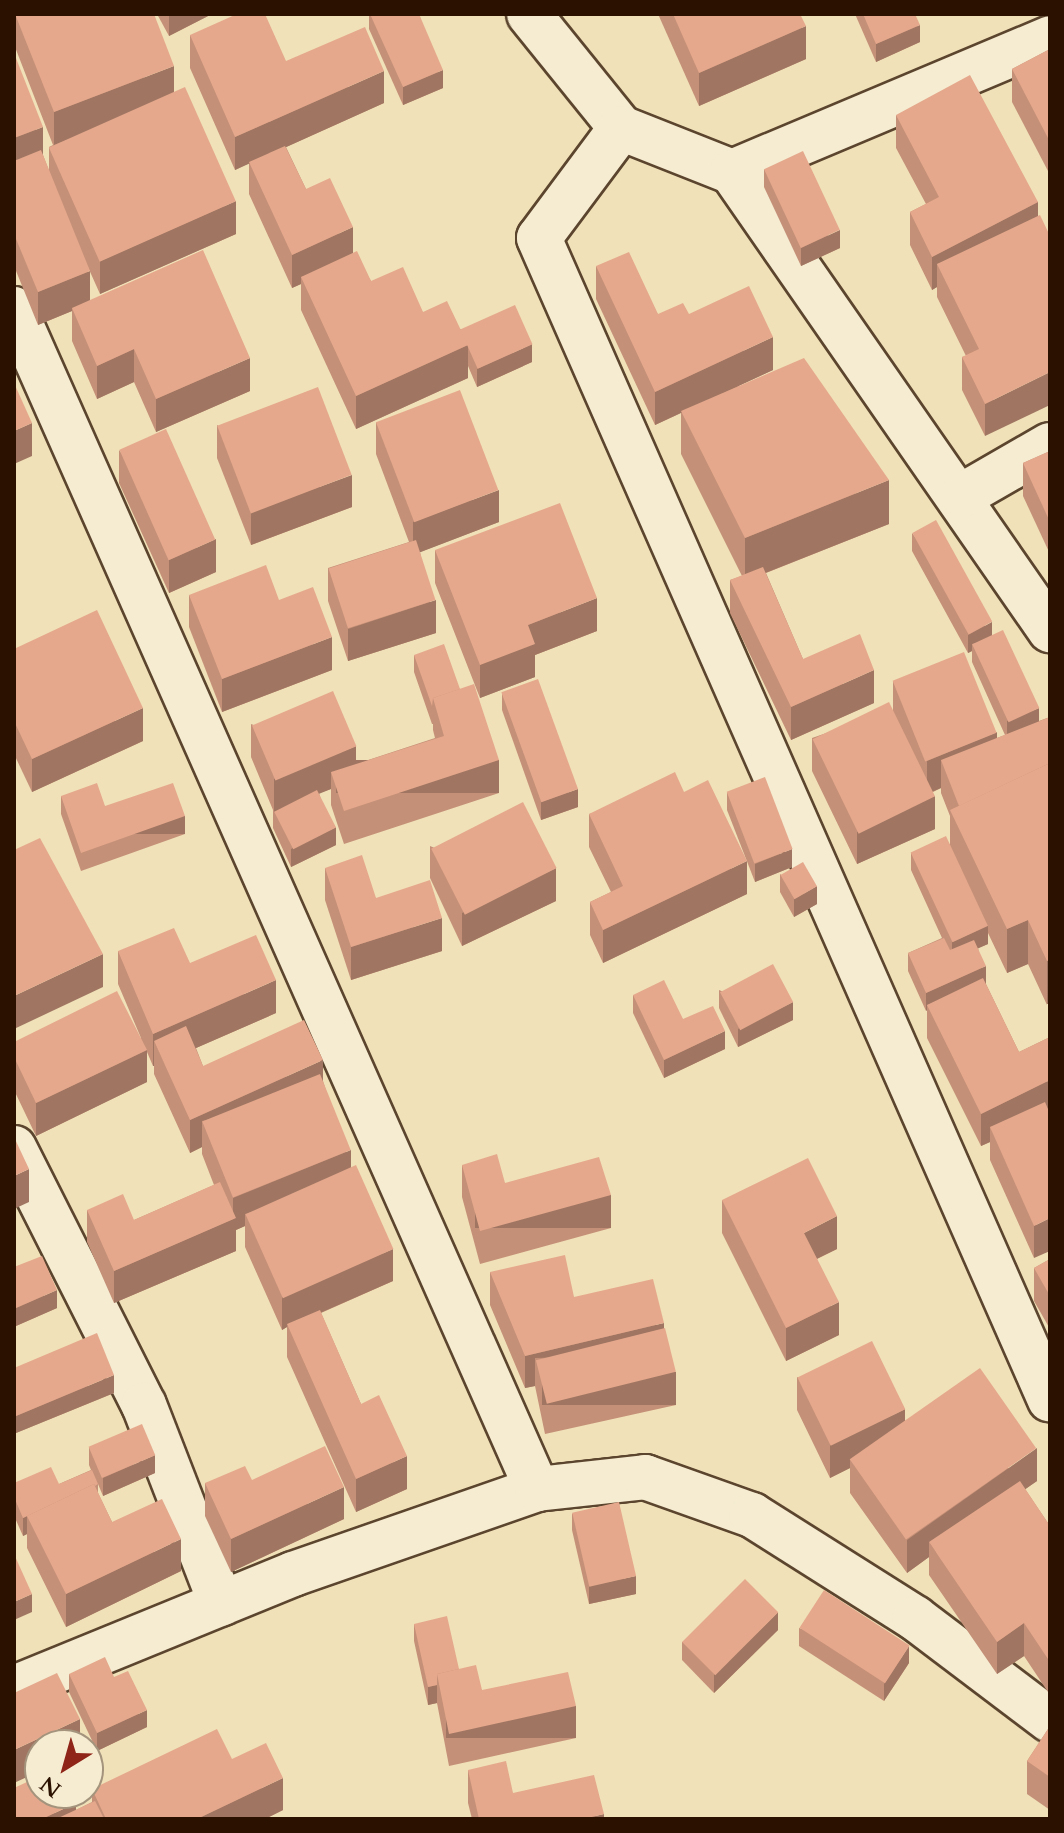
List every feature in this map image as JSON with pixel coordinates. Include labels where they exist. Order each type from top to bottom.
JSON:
[{"type":"street","points":[[529,14],[621,128],[732,172],[963,495],[1050,630]]},
{"type":"street","points":[[732,172],[1050,38]]},
{"type":"street","points":[[621,128],[539,238],[1050,1400]]},
{"type":"street","points":[[14,309],[537,1489]]},
{"type":"street","points":[[963,495],[1050,445]]},
{"type":"street","points":[[14,1148],[144,1405],[221,1604]]},
{"type":"street","points":[[14,1688],[221,1604],[537,1489],[645,1477],[752,1515],[915,1618],[1050,1720]]},
{"type":"building","points":[[15,14],[154,14],[174,66],[54,112]]},
{"type":"building","points":[[237,14],[265,14],[286,61],[365,27],[384,71],[235,137],[190,35]]},
{"type":"building","points":[[370,14],[419,14],[443,70],[403,87]]},
{"type":"building","points":[[673,14],[800,14],[806,26],[699,73]]},
{"type":"building","points":[[863,14],[915,14],[920,25],[876,44]]},
{"type":"building","points":[[1050,49],[1050,137],[1048,138],[1012,69]]},
{"type":"building","points":[[14,53],[43,127],[14,138]]},
{"type":"building","points":[[970,75],[1038,202],[932,257],[910,212],[939,197],[896,115]]},
{"type":"building","points":[[185,87],[236,201],[100,262],[49,148]]},
{"type":"building","points":[[285,146],[306,189],[330,178],[353,227],[292,255],[249,162]]},
{"type":"building","points":[[41,150],[90,271],[38,292],[14,234],[14,161]]},
{"type":"building","points":[[803,151],[840,230],[801,248],[764,169]]},
{"type":"building","points":[[1040,215],[1050,236],[1050,372],[985,404],[962,357],[979,349],[937,264]]},
{"type":"building","points":[[203,250],[250,358],[156,399],[134,349],[97,366],[72,308]]},
{"type":"building","points":[[357,251],[371,281],[403,267],[423,312],[447,301],[468,345],[356,396],[301,277]]},
{"type":"building","points":[[629,252],[658,314],[683,303],[689,314],[749,286],[773,337],[655,392],[596,266]]},
{"type":"building","points":[[515,305],[532,344],[478,369],[460,329]]},
{"type":"building","points":[[804,358],[889,480],[745,538],[681,411]]},
{"type":"building","points":[[14,383],[32,423],[14,431]]},
{"type":"building","points":[[318,387],[352,475],[251,513],[217,426]]},
{"type":"building","points":[[460,390],[498,490],[414,522],[376,422]]},
{"type":"building","points":[[166,429],[215,540],[169,560],[119,450]]},
{"type":"building","points":[[1050,451],[1050,522],[1023,463]]},
{"type":"building","points":[[560,503],[597,598],[528,625],[535,644],[480,665],[435,550]]},
{"type":"building","points":[[936,520],[992,621],[969,635],[912,533]]},
{"type":"building","points":[[416,540],[435,600],[348,628],[329,568]]},
{"type":"building","points":[[266,565],[279,600],[313,587],[332,637],[222,679],[189,595]]},
{"type":"building","points":[[763,567],[803,659],[860,634],[874,670],[791,707],[730,580]]},
{"type":"building","points":[[97,610],[143,708],[32,759],[14,721],[14,649]]},
{"type":"building","points":[[1003,630],[1039,708],[1009,722],[972,644]]},
{"type":"building","points":[[444,644],[460,689],[433,698],[432,706],[414,655]]},
{"type":"building","points":[[964,652],[997,733],[925,762],[893,681]]},
{"type":"building","points":[[538,679],[578,789],[541,802],[501,692]]},
{"type":"building","points":[[474,684],[499,760],[344,811],[331,772],[444,736],[433,698]]},
{"type":"building","points":[[333,691],[356,746],[275,781],[252,725]]},
{"type":"building","points":[[889,702],[935,796],[859,834],[813,739]]},
{"type":"building","points":[[1050,717],[1050,763],[959,806],[941,760]]},
{"type":"building","points":[[1050,763],[1050,960],[1047,961],[1028,920],[1007,929],[950,810]]},
{"type":"building","points":[[675,772],[684,792],[708,780],[747,861],[603,930],[590,902],[623,886],[589,814]]},
{"type":"building","points":[[765,777],[793,849],[754,864],[727,792]]},
{"type":"building","points":[[97,783],[105,806],[173,783],[185,816],[81,853],[61,796]]},
{"type":"building","points":[[317,790],[336,827],[293,849],[274,812]]},
{"type":"building","points":[[523,802],[557,868],[465,915],[431,849]]},
{"type":"building","points":[[946,836],[988,926],[952,942],[911,852]]},
{"type":"building","points":[[40,838],[103,954],[14,996],[14,850]]},
{"type":"building","points":[[362,855],[376,898],[430,880],[442,918],[351,947],[325,868]]},
{"type":"building","points":[[803,862],[817,886],[794,899],[780,875]]},
{"type":"building","points":[[174,928],[190,963],[256,935],[276,980],[153,1034],[118,951]]},
{"type":"building","points":[[944,938],[950,950],[974,940],[986,966],[926,993],[908,953]]},
{"type":"building","points":[[773,964],[793,1002],[740,1030],[720,992]]},
{"type":"building","points":[[983,978],[1019,1052],[1050,1037],[1050,1080],[981,1114],[927,1005]]},
{"type":"building","points":[[664,980],[683,1019],[713,1006],[725,1031],[664,1060],[633,995]]},
{"type":"building","points":[[117,991],[147,1050],[36,1103],[14,1057],[14,1042]]},
{"type":"building","points":[[304,1020],[323,1060],[190,1120],[154,1041],[186,1026],[203,1066]]},
{"type":"building","points":[[320,1074],[351,1150],[233,1198],[202,1122]]},
{"type":"building","points":[[1045,1102],[1050,1114],[1050,1218],[1034,1226],[990,1127]]},
{"type":"building","points":[[14,1137],[29,1169],[14,1176]]},
{"type":"building","points":[[497,1154],[505,1183],[599,1157],[611,1195],[480,1231],[462,1165]]},
{"type":"building","points":[[808,1158],[837,1216],[804,1233],[839,1302],[786,1328],[722,1200]]},
{"type":"building","points":[[356,1165],[393,1249],[283,1298],[245,1214]]},
{"type":"building","points":[[220,1182],[236,1218],[114,1271],[87,1210],[123,1194],[134,1220]]},
{"type":"building","points":[[565,1255],[574,1297],[653,1279],[664,1323],[525,1356],[490,1272]]},
{"type":"building","points":[[42,1256],[57,1290],[16,1308],[14,1267]]},
{"type":"building","points":[[1050,1259],[1050,1296],[1034,1268]]},
{"type":"building","points":[[320,1310],[361,1404],[379,1395],[407,1456],[356,1479],[287,1324]]},
{"type":"building","points":[[665,1328],[676,1372],[547,1404],[536,1360]]},
{"type":"building","points":[[97,1333],[114,1375],[16,1416],[14,1368]]},
{"type":"building","points":[[872,1341],[905,1409],[831,1446],[797,1377]]},
{"type":"building","points":[[980,1368],[1036,1448],[906,1539],[850,1459]]},
{"type":"building","points":[[142,1424],[155,1455],[102,1478],[89,1447]]},
{"type":"building","points":[[325,1446],[344,1487],[231,1539],[205,1483],[245,1466],[252,1480]]},
{"type":"building","points":[[51,1467],[59,1484],[92,1470],[98,1484],[23,1518],[14,1497],[14,1483]]},
{"type":"building","points":[[1020,1481],[1050,1526],[1050,1662],[1024,1623],[997,1642],[929,1542]]},
{"type":"building","points":[[94,1484],[112,1522],[162,1499],[181,1539],[66,1594],[27,1516]]},
{"type":"building","points":[[619,1502],[636,1576],[589,1587],[572,1513]]},
{"type":"building","points":[[14,1554],[32,1594],[14,1602]]},
{"type":"building","points":[[745,1579],[778,1612],[715,1675],[682,1642]]},
{"type":"building","points":[[824,1590],[910,1646],[885,1683],[799,1628]]},
{"type":"building","points":[[447,1616],[459,1669],[437,1674],[437,1685],[428,1687],[414,1624]]},
{"type":"building","points":[[105,1657],[114,1677],[128,1671],[147,1710],[104,1730],[95,1729],[69,1674]]},
{"type":"building","points":[[476,1665],[482,1690],[568,1672],[576,1706],[449,1734],[437,1674]]},
{"type":"building","points":[[57,1673],[80,1719],[59,1729],[24,1729],[24,1745],[14,1750],[14,1693]]},
{"type":"building","points":[[1050,1726],[1050,1777],[1027,1761]]},
{"type":"building","points":[[217,1729],[232,1759],[266,1743],[283,1778],[197,1819],[106,1819],[101,1809],[104,1809],[104,1783]]},
{"type":"building","points":[[506,1761],[513,1793],[594,1775],[604,1814],[583,1819],[479,1819],[468,1770]]},
{"type":"building","points":[[24,1783],[24,1809],[63,1809],[42,1819],[14,1819],[14,1788]]},
{"type":"building","points":[[78,1809],[99,1809],[104,1819],[56,1819]]}]
